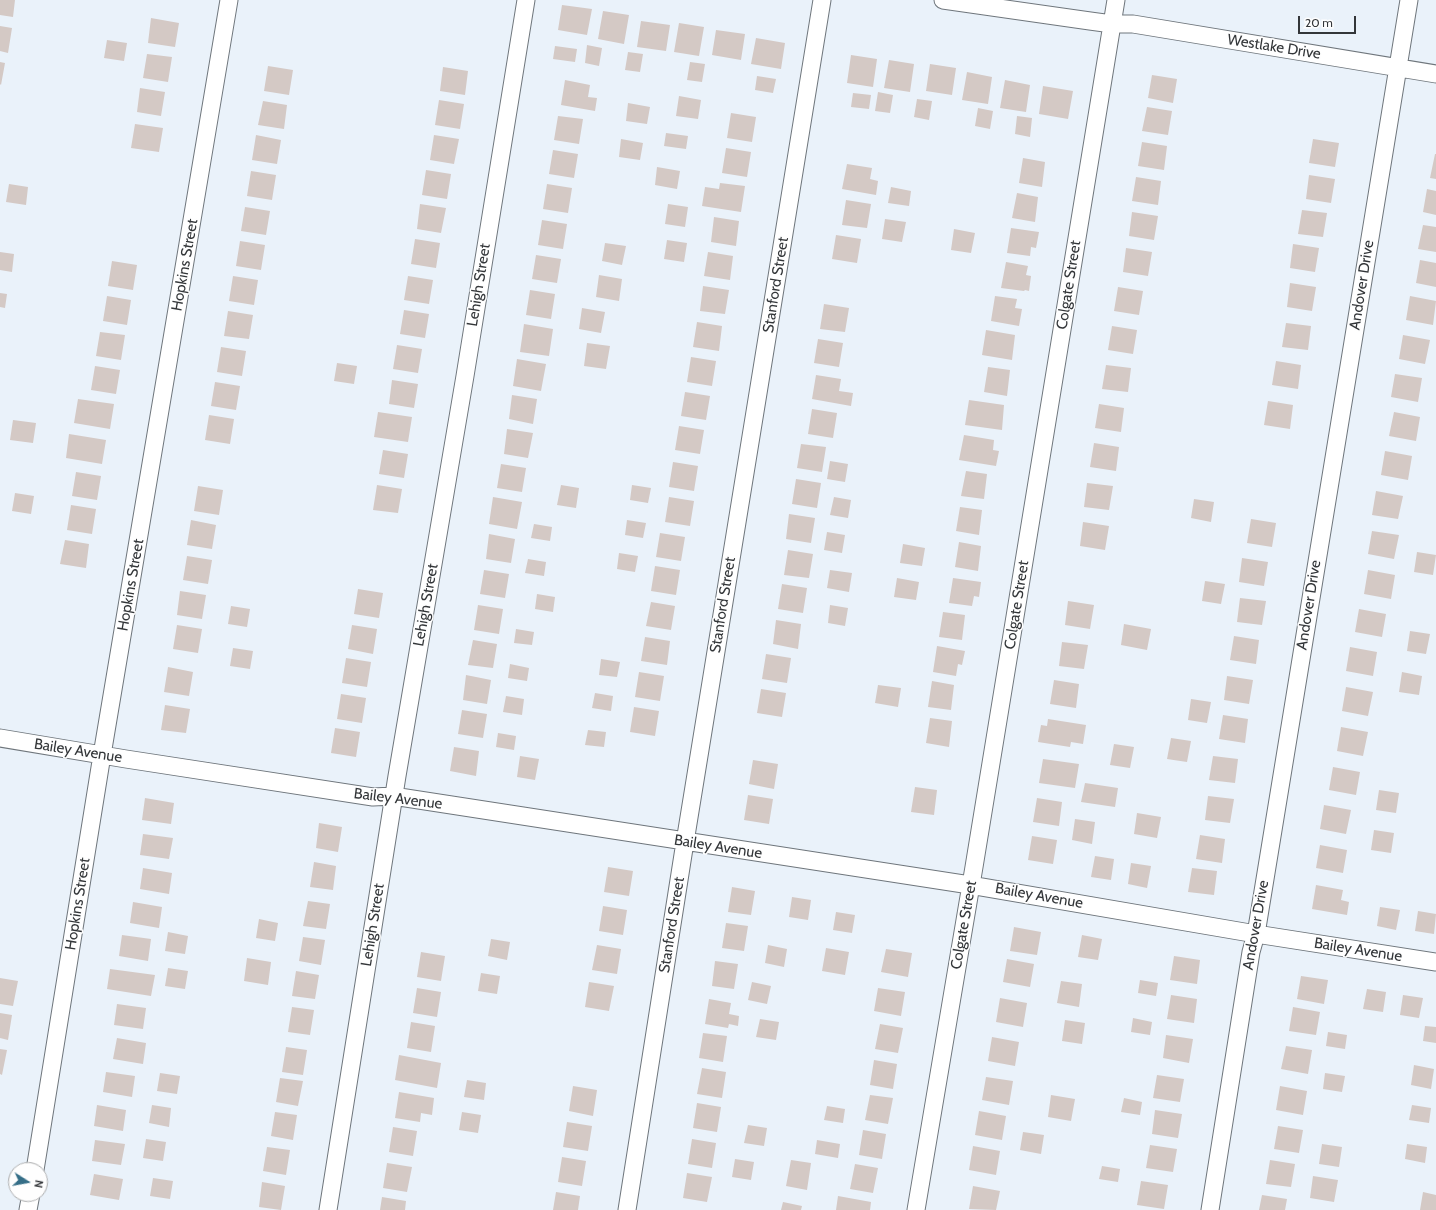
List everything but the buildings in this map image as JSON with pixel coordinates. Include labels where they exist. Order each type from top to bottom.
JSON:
[{"type":"street","name":"Hopkins Street","points":[[36,1162],[102,755],[229,0]]},
{"type":"street","name":"Lehigh Street","points":[[328,1210],[393,796],[462,392],[526,0]]},
{"type":"street","name":"Stanford Street","points":[[627,1210],[685,842],[822,0]]},
{"type":"street","name":"Westlake Drive","points":[[943,0],[1112,24],[1133,24],[1436,74]]},
{"type":"street","name":"Colgate Street","points":[[916,1210],[1116,0]]},
{"type":"street","name":"Andover Drive","points":[[1210,1210],[1251,952],[1256,934],[1409,0]]},
{"type":"street","name":"Bailey Avenue","points":[[0,738],[373,797],[393,796],[970,885],[1256,934],[1436,962]]}]
